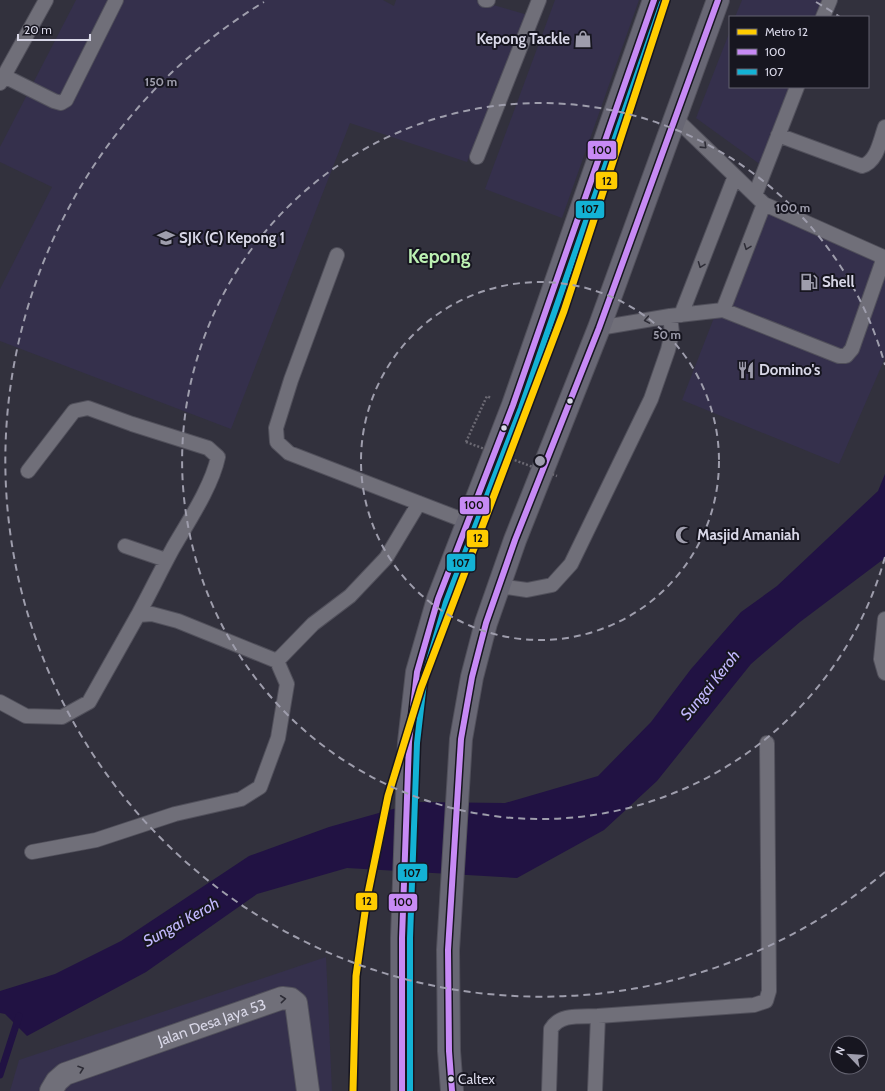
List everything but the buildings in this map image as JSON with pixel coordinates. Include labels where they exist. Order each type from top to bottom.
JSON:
[{"type":"main road","points":[[402,1091],[402,938],[408,742],[417,672],[438,599],[513,405],[654,0]]},
{"type":"main road","points":[[452,1091],[449,1051],[448,950],[461,739],[475,664],[486,623],[499,586],[559,426],[599,328],[718,0]]},
{"type":"street","name":"Jalan Desa Jaya 53","points":[[51,1091],[57,1081],[65,1074],[282,998],[291,999],[296,1003],[308,1091]]},
{"type":"lane","points":[[46,0],[2,79],[61,103],[66,100],[116,0]]},
{"type":"lane","points":[[477,158],[539,0]]},
{"type":"lane","points":[[823,16],[830,0]]},
{"type":"lane","points":[[723,310],[778,135],[797,88]]},
{"type":"lane","points":[[599,328],[676,315],[723,310],[839,356],[846,356],[852,349],[882,263],[880,256],[759,199],[676,119]]},
{"type":"lane","points":[[778,135],[862,166],[868,165],[874,159],[885,127]]},
{"type":"lane","points":[[499,586],[527,590],[552,585],[571,564],[651,399],[668,350],[676,315],[735,176]]},
{"type":"lane","points":[[337,254],[291,380],[276,428],[277,442],[289,453],[468,522]]},
{"type":"lane","points":[[0,702],[26,716],[62,717],[89,702],[138,616],[166,560],[198,505],[216,465],[218,457],[208,448],[132,424],[88,408],[74,411],[28,471]]},
{"type":"lane","points":[[277,661],[313,624],[350,596],[386,558],[420,503]]},
{"type":"lane","points":[[125,546],[166,560]]},
{"type":"lane","points":[[32,852],[96,840],[175,814],[241,799],[260,787],[278,738],[287,684],[277,661],[178,621],[152,614],[138,616]]},
{"type":"lane","points":[[885,619],[881,659],[885,674]]},
{"type":"lane","points":[[549,1091],[551,1029],[555,1022],[561,1018],[754,1004],[766,1001],[769,991],[767,743]]},
{"type":"lane","points":[[595,1091],[598,1016]]},
{"type":"path","points":[[487,396],[466,442],[557,476]]},
{"type":"shaded area","name":"SJK (C) Kepong 1","points":[[76,0],[383,0],[394,6],[396,0],[476,0],[528,15],[467,162],[350,123],[231,429],[0,341],[0,289],[52,187],[0,162],[0,147]]},
{"type":"shaded area","points":[[555,0],[639,0],[562,218],[485,189]]},
{"type":"shaded area","points":[[742,0],[824,0],[817,16],[735,16]]},
{"type":"shaded area","points":[[729,34],[729,88],[791,88],[761,165],[696,118]]},
{"type":"shaded area","points":[[757,207],[885,262],[885,358],[839,464],[682,400]]},
{"type":"shaded area","points":[[326,957],[332,1091],[10,1091],[19,1060]]},
{"type":"water","name":"Sungai Keroh","points":[[885,474],[885,558],[800,622],[751,664],[657,781],[604,830],[517,878],[347,868],[257,894],[146,972],[27,1036],[5,1014],[0,1013],[0,991],[55,974],[121,941],[249,856],[329,827],[418,802],[505,803],[598,776],[651,722],[691,669],[741,612],[777,586],[878,491]]},
{"type":"waterway","points":[[0,1075],[19,1016]]},
{"type":"metro line","name":"12","points":[[353,1091],[356,976],[367,898],[388,796],[421,688],[564,311],[666,0]]},
{"type":"transit line","name":"100","points":[[402,1091],[402,938],[409,742],[417,672],[438,599],[513,405],[654,0]]},
{"type":"transit line","name":"100","points":[[452,1091],[449,1051],[448,950],[461,739],[472,677],[486,623],[515,540],[599,328],[718,0]]},
{"type":"transit line","name":"107","points":[[410,1091],[410,938],[417,743],[425,674],[446,602],[521,408],[662,3]]},
{"type":"place","name":"Kepong Tackle","points":[[583,39]]},
{"type":"place","name":"SJK (C) Kepong 1","points":[[166,238]]},
{"type":"place","name":"Shell","points":[[809,282]]},
{"type":"place","name":"Domino's","points":[[746,370]]},
{"type":"place","name":"Masjid Amaniah","points":[[684,535]]},
{"type":"place","name":"Caltex","points":[[451,1079]]},
{"type":"district","name":"Kepong","points":[[439,256]]}]
